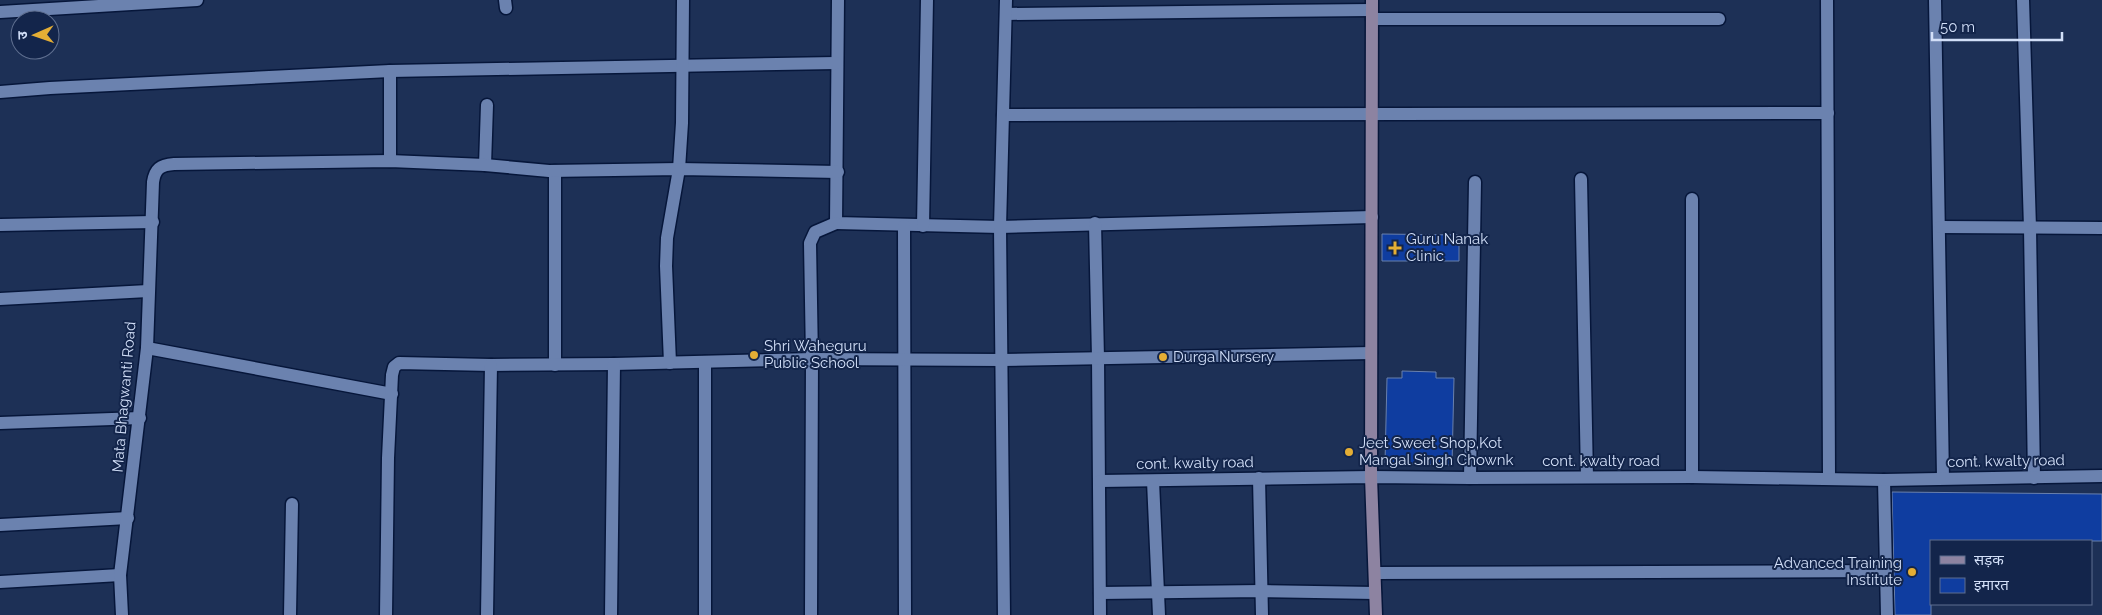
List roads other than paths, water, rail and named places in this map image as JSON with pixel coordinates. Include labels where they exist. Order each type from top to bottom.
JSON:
[{"type":"street","points":[[0,12],[197,0]]},
{"type":"street","points":[[670,363],[666,266],[667,238],[678,169],[682,123],[683,0]]},
{"type":"street","points":[[836,223],[838,172],[836,63],[838,0]]},
{"type":"street","points":[[923,226],[927,0]]},
{"type":"street","points":[[1004,615],[1000,226],[1006,0]]},
{"type":"street","points":[[1827,0],[1828,478]]},
{"type":"street","points":[[1935,0],[1944,478]]},
{"type":"street","points":[[2023,0],[2030,228],[2034,478]]},
{"type":"street","points":[[1006,14],[1372,10],[1719,19]]},
{"type":"street","points":[[1372,10],[1371,477],[1376,615]]},
{"type":"street","points":[[0,92],[390,71],[836,63]]},
{"type":"street","points":[[390,71],[390,161],[485,165],[555,171],[678,169],[838,172]]},
{"type":"street","points":[[485,165],[487,105]]},
{"type":"street","points":[[1003,115],[1828,113]]},
{"type":"street","name":"Mata Bhagwanti Road","points":[[122,615],[120,574],[147,348],[153,182],[157,169],[174,164],[390,161]]},
{"type":"street","points":[[555,171],[555,365]]},
{"type":"street","points":[[1581,180],[1587,477]]},
{"type":"street","points":[[1470,478],[1475,182]]},
{"type":"street","points":[[1692,199],[1692,477]]},
{"type":"street","points":[[811,615],[812,359],[810,243],[815,232],[836,223],[904,226],[1000,226],[1372,216]]},
{"type":"street","points":[[0,225],[153,222]]},
{"type":"street","points":[[1095,223],[1100,481],[1100,615]]},
{"type":"street","points":[[904,226],[905,615]]},
{"type":"street","points":[[1940,227],[2102,228]]},
{"type":"street","points":[[0,299],[148,291]]},
{"type":"street","points":[[147,348],[392,394]]},
{"type":"street","points":[[386,615],[388,458],[392,375],[394,367],[399,363],[555,365],[812,359],[1002,360],[1372,353]]},
{"type":"street","points":[[705,615],[706,362]]},
{"type":"street","points":[[611,615],[614,364]]},
{"type":"street","points":[[487,615],[490,365]]},
{"type":"street","points":[[0,423],[140,418]]},
{"type":"street","name":"cont. kwalty road","points":[[1100,481],[1371,477],[1692,477],[1884,480],[2102,476]]},
{"type":"street","points":[[1260,478],[1262,615]]},
{"type":"street","points":[[1884,480],[1887,615]]},
{"type":"street","points":[[1153,481],[1158,615]]},
{"type":"street","points":[[290,615],[292,504]]},
{"type":"street","points":[[0,525],[128,518]]},
{"type":"street","points":[[1375,573],[1886,571]]},
{"type":"street","points":[[0,582],[120,574]]},
{"type":"street","points":[[1100,593],[1158,594],[1261,591],[1375,593]]},
{"type":"place","name":"Guru Nanak Clinic","points":[[1395,248]]},
{"type":"place","name":"Shri Waheguru Public School","points":[[754,355]]},
{"type":"place","name":"Durga Nursery","points":[[1163,357]]},
{"type":"place","name":"Jeet Sweet Shop,Kot Mangal Singh Chownk","points":[[1349,452]]},
{"type":"place","name":"Advanced Training Institute","points":[[1912,572]]}]
